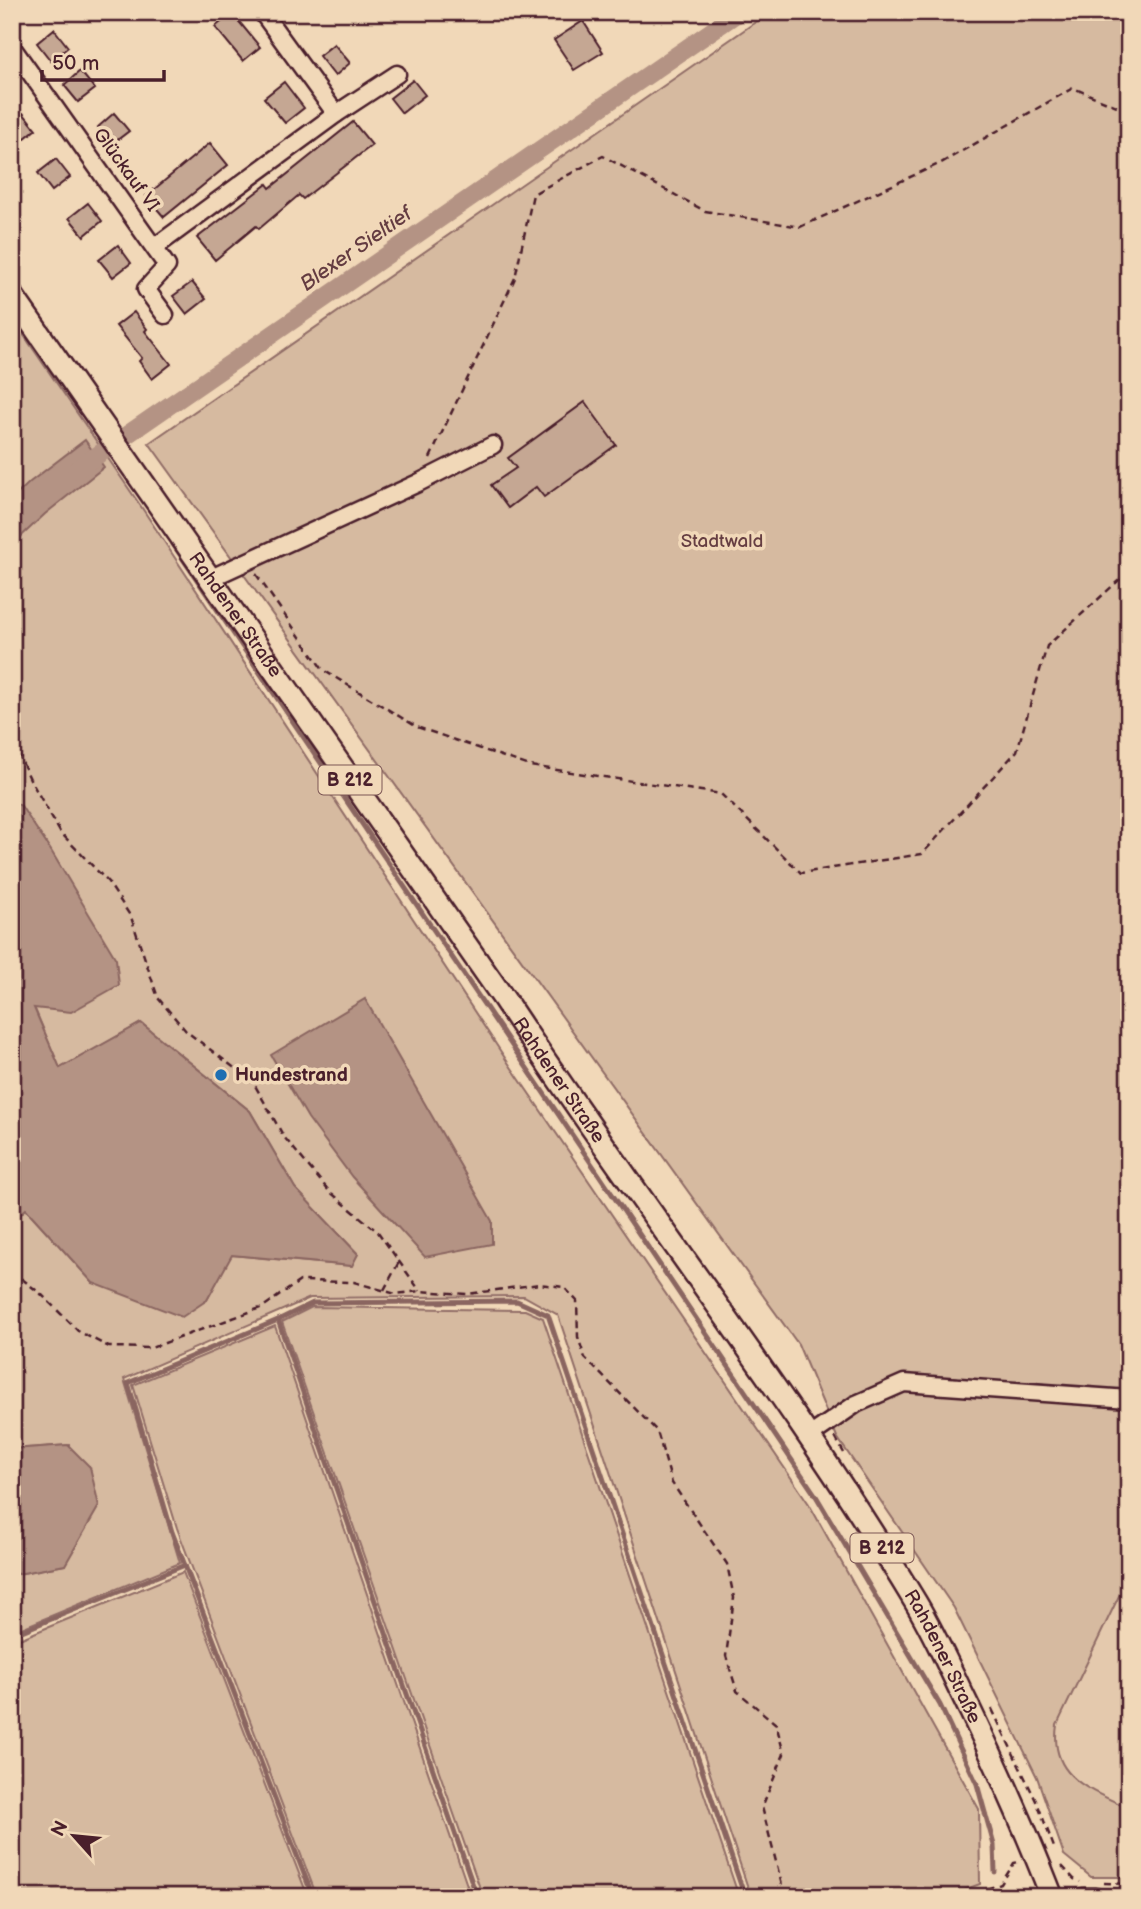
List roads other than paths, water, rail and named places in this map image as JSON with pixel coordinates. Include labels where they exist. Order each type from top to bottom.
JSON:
[{"type":"main road","name":"Rahdener Straße","points":[[12,295],[808,1437],[918,1606],[996,1764],[1052,1897]]},
{"type":"street","points":[[262,12],[337,114]]},
{"type":"street","name":"Glückauf VI","points":[[12,47],[167,266],[146,289],[165,316]]},
{"type":"street","points":[[155,247],[337,114],[397,74]]},
{"type":"street","points":[[209,579],[418,483],[493,445]]},
{"type":"street","points":[[808,1437],[856,1404],[904,1383],[1129,1399]]},
{"type":"street","points":[[1083,1890],[1097,1890]]},
{"type":"waterway","name":"Blexer Sieltief","points":[[76,470],[739,12]]},
{"type":"waterway","points":[[173,544],[816,1496],[940,1705],[977,1784],[994,1845],[995,1872]]},
{"type":"waterway","points":[[313,1897],[172,1532],[128,1383],[313,1303],[517,1301],[548,1315],[745,1897]]},
{"type":"waterway","points":[[278,1320],[477,1897]]},
{"type":"waterway","points":[[12,1635],[185,1565]]},
{"type":"place","name":"Hundestrand","points":[[221,1075]]},
{"type":"park label","name":"Stadtwald","points":[[722,541]]}]
